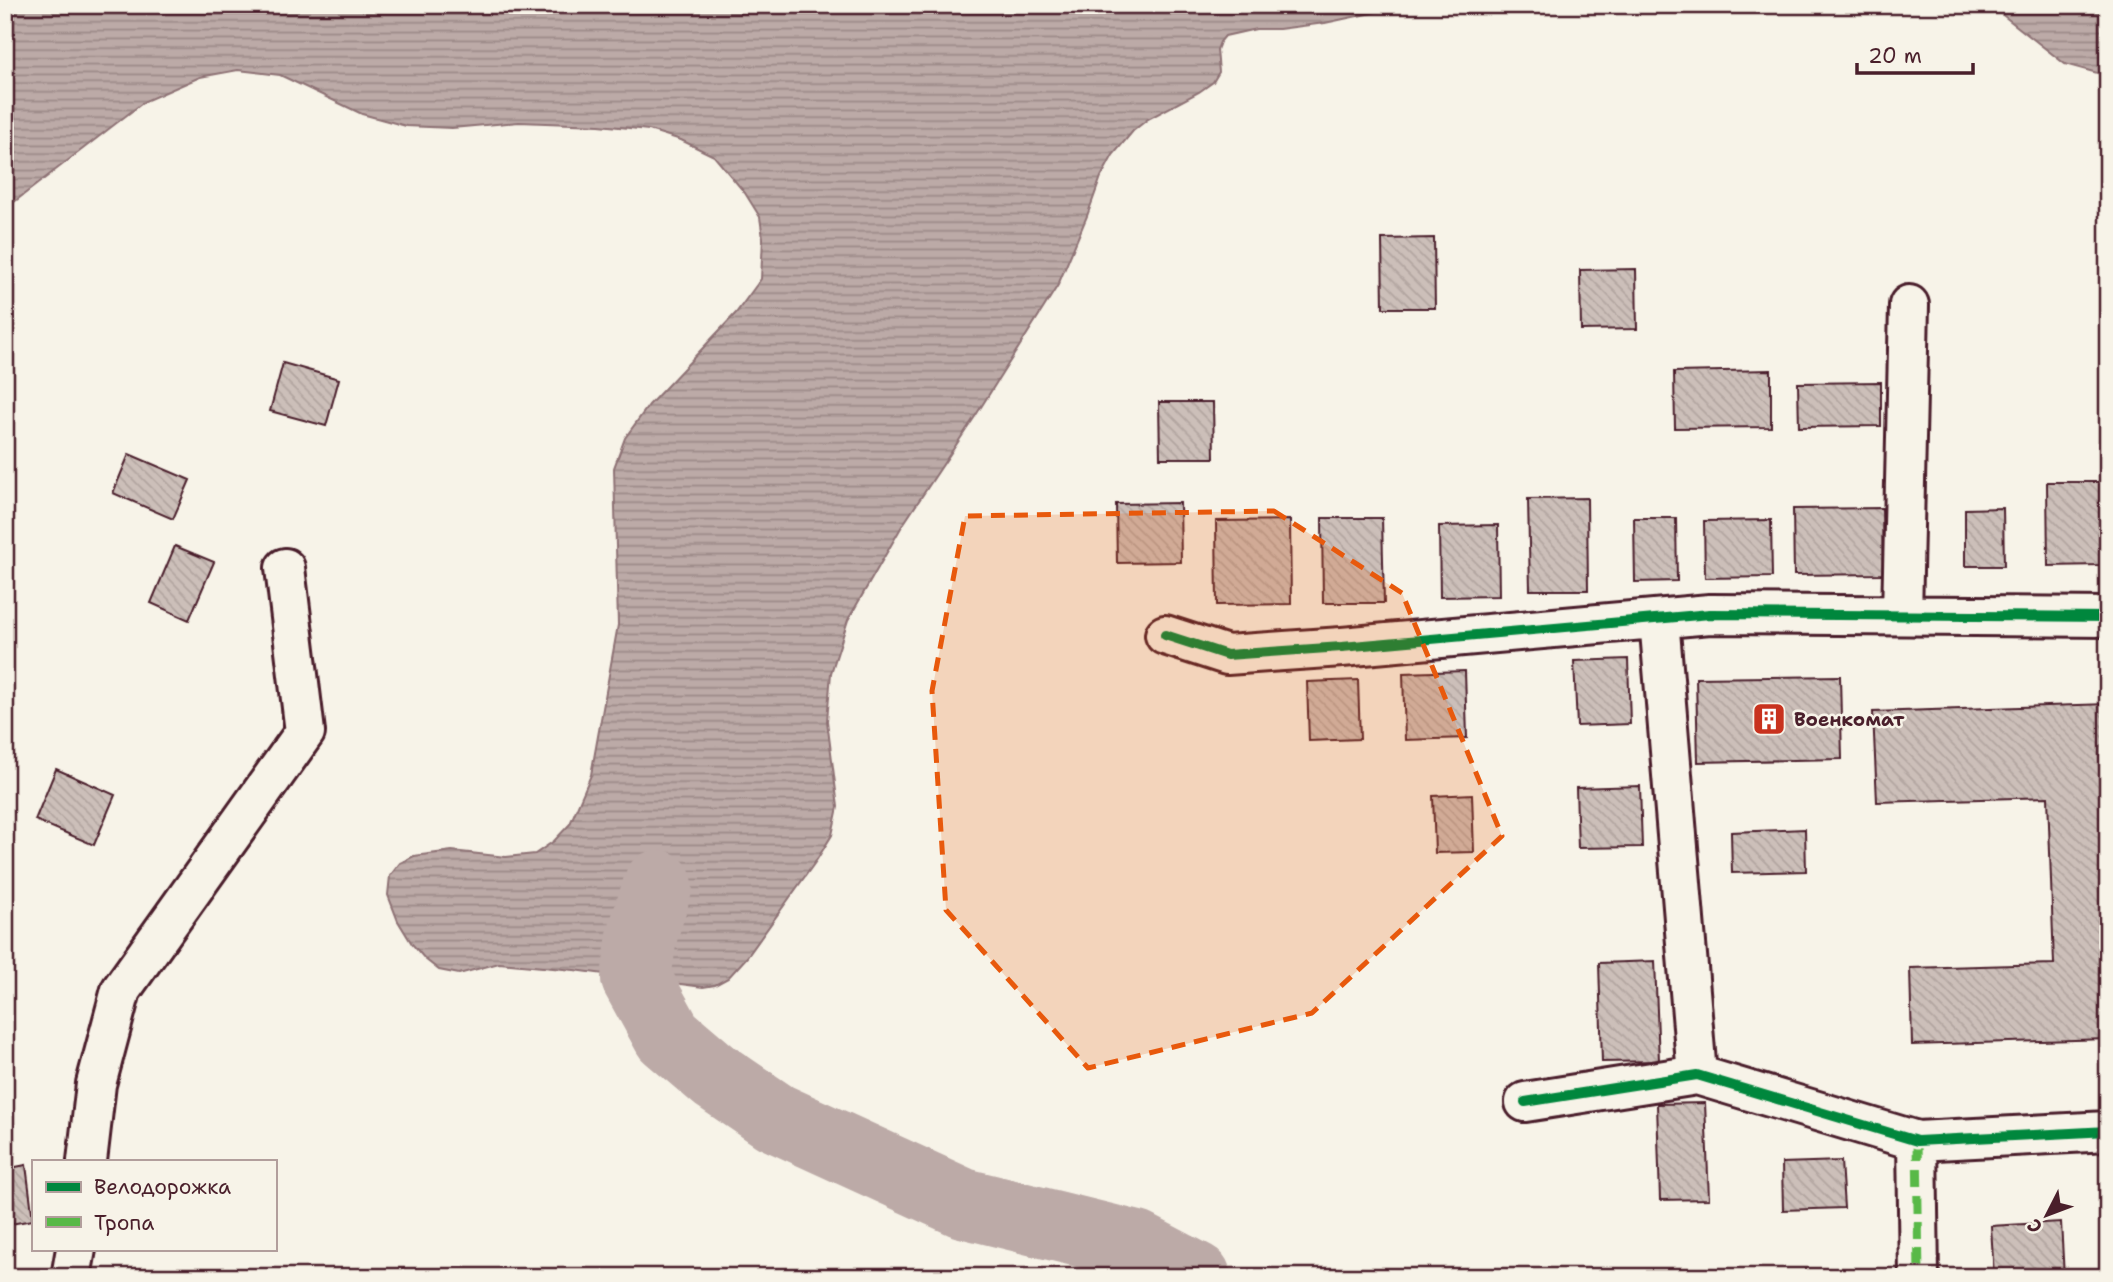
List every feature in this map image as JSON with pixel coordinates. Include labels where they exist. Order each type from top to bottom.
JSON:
[{"type":"street","points":[[1902,615],[1909,305]]},
{"type":"street","points":[[87,1160],[96,1084],[121,990],[305,732],[285,568]]},
{"type":"street","points":[[1165,635],[1227,655],[1710,614],[2108,617]]},
{"type":"street","points":[[1659,619],[1697,1075]]},
{"type":"street","points":[[1525,1102],[1697,1075],[1917,1141],[2108,1131]]},
{"type":"street","points":[[1917,1141],[1919,1277]]},
{"type":"street","points":[[71,1277],[76,1250]]},
{"type":"highlighted area","points":[[1274,511],[1402,593],[1502,836],[1312,1013],[1088,1068],[946,910],[932,691],[965,516]]},
{"type":"shaded area","points":[[5,5],[1409,5],[1325,23],[1256,29],[1225,36],[1217,50],[1219,72],[1213,82],[1148,119],[1133,131],[1113,155],[1101,177],[1058,285],[902,526],[848,620],[831,673],[827,721],[838,807],[832,835],[747,957],[728,978],[715,985],[703,987],[499,963],[459,974],[439,970],[412,944],[398,921],[388,895],[390,876],[400,863],[414,856],[452,851],[506,857],[535,854],[554,841],[570,824],[591,775],[618,625],[614,468],[625,438],[649,405],[736,313],[761,279],[763,238],[760,217],[745,193],[714,156],[681,140],[649,130],[519,122],[452,128],[406,126],[362,114],[280,75],[238,70],[200,77],[145,101],[5,209]]},
{"type":"shaded area","points":[[1990,5],[2108,5],[2108,76],[2065,64]]},
{"type":"building","points":[[1434,238],[1435,308],[1383,308],[1382,239]]},
{"type":"building","points":[[1636,269],[1637,329],[1581,330],[1580,270]]},
{"type":"building","points":[[283,363],[339,379],[326,426],[270,411]]},
{"type":"building","points":[[1771,370],[1771,427],[1675,428],[1674,372]]},
{"type":"building","points":[[1881,382],[1881,426],[1799,427],[1798,383]]},
{"type":"building","points":[[1159,402],[1213,402],[1214,458],[1160,458]]},
{"type":"building","points":[[129,454],[190,480],[173,519],[113,493]]},
{"type":"building","points":[[2047,482],[2100,482],[2101,565],[2048,566]]},
{"type":"building","points":[[1587,498],[1588,590],[1530,590],[1528,499]]},
{"type":"building","points":[[1180,503],[1181,562],[1117,563],[1116,504]]},
{"type":"building","points":[[1882,508],[1883,574],[1794,575],[1793,509]]},
{"type":"building","points":[[2003,508],[2004,566],[1965,566],[1965,509]]},
{"type":"building","points":[[1322,518],[1382,518],[1384,603],[1323,603]]},
{"type":"building","points":[[1634,518],[1676,518],[1677,581],[1635,582]]},
{"type":"building","points":[[1290,520],[1291,604],[1217,605],[1216,521]]},
{"type":"building","points":[[1771,520],[1772,577],[1705,578],[1704,521]]},
{"type":"building","points":[[1498,525],[1499,596],[1440,597],[1439,526]]},
{"type":"building","points":[[175,546],[214,562],[189,620],[151,603]]},
{"type":"building","points":[[1628,659],[1630,724],[1577,726],[1574,661]]},
{"type":"building","points":[[1465,671],[1467,738],[1405,740],[1403,673]]},
{"type":"building","name":"Военкомат","points":[[1840,676],[1842,759],[1698,762],[1696,678]]},
{"type":"building","points":[[1358,680],[1360,739],[1309,741],[1307,682]]},
{"type":"building","points":[[2108,704],[2108,1039],[1912,1045],[1910,968],[2054,964],[2048,797],[1877,802],[1873,712]]},
{"type":"building","points":[[56,769],[115,795],[94,845],[35,820]]},
{"type":"building","points":[[1640,786],[1642,847],[1578,848],[1576,788]]},
{"type":"building","points":[[1472,794],[1474,852],[1435,853],[1433,796]]},
{"type":"building","points":[[1805,829],[1806,871],[1732,873],[1731,832]]},
{"type":"building","points":[[1655,961],[1659,1061],[1602,1062],[1599,963]]},
{"type":"building","points":[[5,986],[13,1045],[5,1046]]},
{"type":"building","points":[[1705,1103],[1709,1199],[1660,1200],[1657,1104]]},
{"type":"building","points":[[1841,1161],[1844,1208],[1783,1210],[1782,1163]]},
{"type":"building","points":[[26,1165],[32,1220],[5,1225],[5,1169]]},
{"type":"building","points":[[2061,1222],[2064,1277],[1994,1277],[1991,1226]]},
{"type":"waterway","points":[[658,885],[642,936],[636,978],[668,1036],[716,1077],[775,1117],[963,1203],[1137,1246],[1196,1277]]},
{"type":"marked path","points":[[1917,1141],[1919,1277]]},
{"type":"cycle path","points":[[1165,635],[1227,655],[1710,614],[2108,617]]},
{"type":"cycle path","points":[[1525,1102],[1697,1075],[1917,1141],[2108,1131]]},
{"type":"place","name":"Военкомат","points":[[1769,719]]}]
